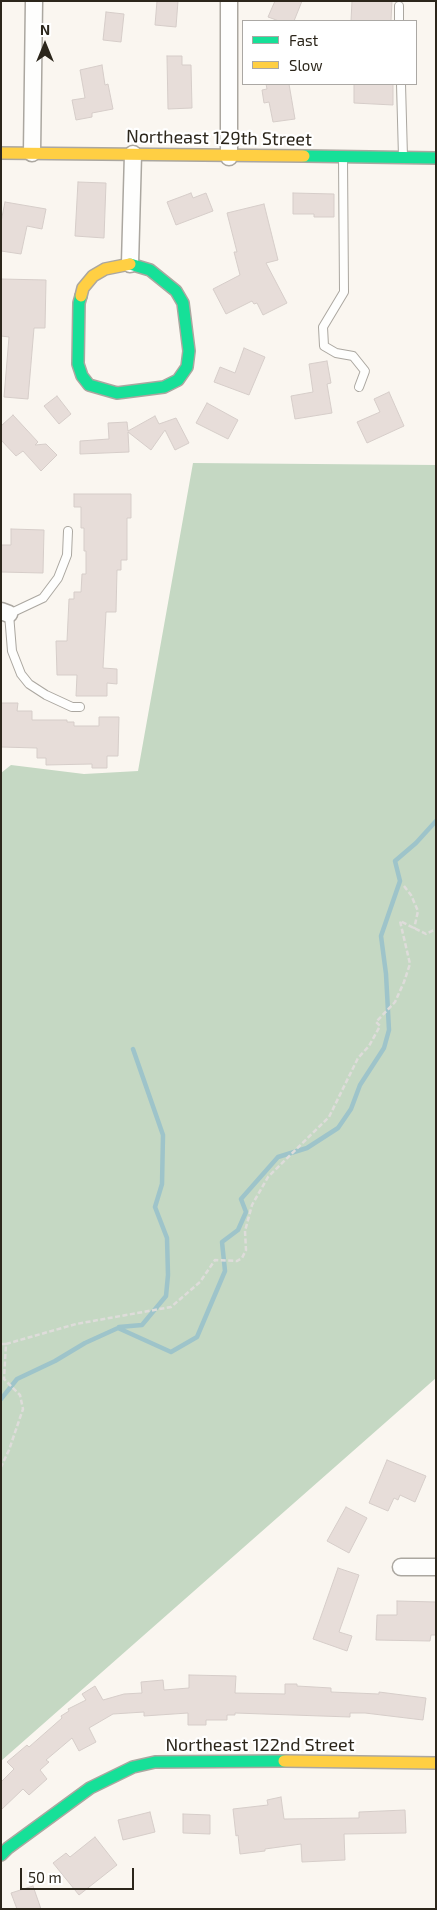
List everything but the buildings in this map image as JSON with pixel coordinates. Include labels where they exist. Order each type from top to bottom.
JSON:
[{"type":"street","points":[[32,153],[34,1]]},
{"type":"street","points":[[229,1],[229,157]]},
{"type":"street","name":"Northeast 129th Street","points":[[1,153],[436,158]]},
{"type":"street","points":[[130,264],[133,154]]},
{"type":"street","points":[[130,264],[150,270],[176,291],[183,303],[189,351],[187,367],[178,380],[164,387],[117,394],[89,385],[82,376],[78,364],[79,304],[83,288],[93,276],[105,269],[130,264]]},
{"type":"street","points":[[400,1566],[436,1567]]},
{"type":"street","name":"Northeast 122nd Street","points":[[1,1855],[90,1788],[133,1767],[154,1762],[246,1760],[436,1763]]},
{"type":"lane","points":[[399,6],[399,20]]},
{"type":"lane","points":[[401,85],[404,158]]},
{"type":"lane","points":[[343,158],[344,292],[323,327],[324,346],[336,353],[353,356],[365,371],[359,387]]},
{"type":"lane","points":[[68,531],[67,555],[58,578],[43,598],[5,612],[12,651],[21,674],[29,684],[46,695],[72,707],[80,707]]},
{"type":"path","points":[[404,886],[411,895],[418,911],[414,929]]},
{"type":"path","points":[[1,1344],[76,1324],[171,1307],[200,1282],[215,1260],[236,1262],[242,1258],[246,1250],[245,1231],[252,1205],[268,1177],[329,1117],[358,1058],[369,1046],[380,1026],[376,1022],[394,1002],[404,982],[410,964],[400,921],[426,934],[436,929]]},
{"type":"path","points":[[1,1467],[23,1409],[20,1396],[4,1379],[6,1344]]},
{"type":"green space","points":[[193,463],[436,465],[436,1378],[1,1761],[1,773],[11,765],[84,774],[138,771]]},
{"type":"waterway","points":[[1,1399],[17,1379],[118,1328],[171,1352],[197,1337],[225,1271],[222,1242],[238,1230],[246,1212],[241,1199],[278,1157],[307,1148],[338,1128],[351,1109],[360,1085],[384,1048],[389,1030],[386,974],[381,936],[400,881],[395,861],[416,843],[436,821]]},
{"type":"waterway","points":[[119,1327],[142,1325],[166,1296],[168,1275],[167,1238],[155,1207],[162,1184],[163,1135],[133,1049]]},
{"type":"traffic: fast","points":[[304,156],[436,158]]},
{"type":"traffic: fast","points":[[81,296],[79,303],[78,364],[82,376],[89,385],[117,393],[164,387],[178,380],[187,367],[189,351],[183,303],[176,291],[150,270],[130,264]]},
{"type":"traffic: fast","points":[[1,1855],[90,1788],[133,1767],[155,1762],[284,1761]]},
{"type":"traffic: slow","points":[[1,153],[304,156]]},
{"type":"traffic: slow","points":[[81,296],[83,288],[93,276],[105,269],[130,264]]},
{"type":"traffic: slow","points":[[284,1761],[436,1763]]}]
